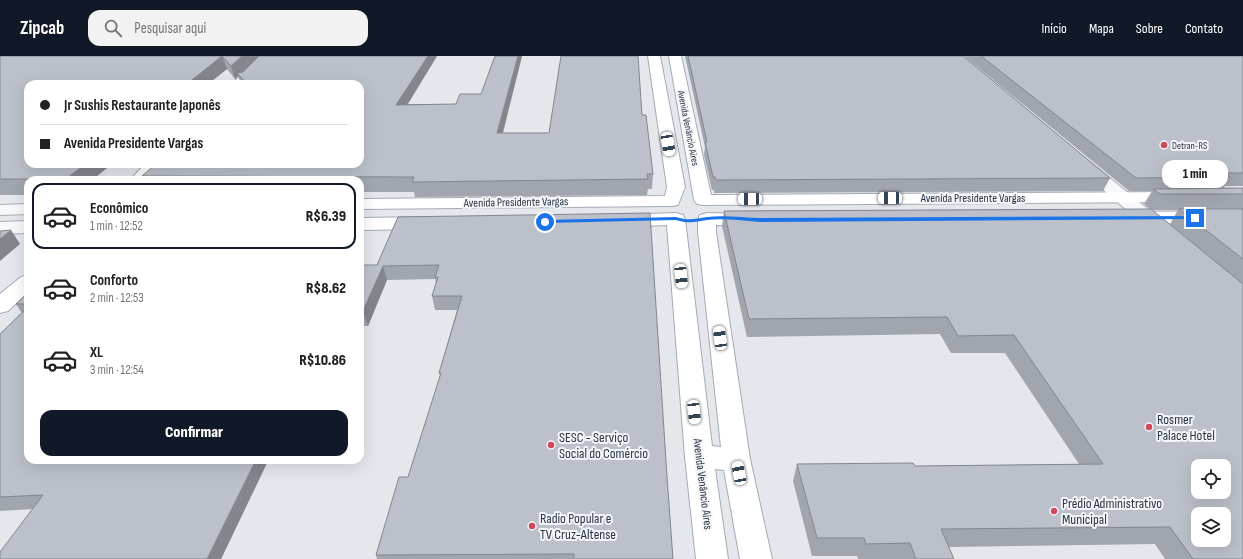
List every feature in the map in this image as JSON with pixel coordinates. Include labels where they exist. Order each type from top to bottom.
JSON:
[{"type":"main road","points":[[243,80],[268,56]]},
{"type":"main road","name":"Avenida Venâncio Aires","points":[[654,56],[676,188],[674,210],[699,457],[712,559]]},
{"type":"main road","name":"Avenida Venâncio Aires","points":[[675,56],[705,209],[736,459],[756,559]]},
{"type":"main road","points":[[142,176],[151,168]]},
{"type":"main road","name":"Avenida Presidente Vargas","points":[[705,209],[1123,197],[1194,197]]},
{"type":"main road","name":"Avenida Presidente Vargas","points":[[364,204],[674,210]]},
{"type":"main road","points":[[606,221],[674,210],[684,221],[697,221],[705,209],[769,220]]},
{"type":"main road","points":[[1118,218],[1243,217]]},
{"type":"main road","points":[[364,224],[439,223]]},
{"type":"main road","points":[[0,306],[24,285]]},
{"type":"main road","points":[[699,457],[736,459]]},
{"type":"street","points":[[1075,157],[1171,238]]},
{"type":"street","points":[[0,210],[24,209]]},
{"type":"street","points":[[0,228],[24,227]]},
{"type":"building","points":[[0,56],[222,56],[192,80],[24,80],[24,168],[80,168],[70,176],[24,176],[24,179],[0,179]]},
{"type":"building","points":[[222,56],[242,56],[231,66]]},
{"type":"building","points":[[259,56],[428,56],[396,105],[456,104],[460,94],[481,94],[495,56],[518,56],[497,133],[549,133],[561,56],[638,56],[642,115],[646,115],[653,174],[647,174],[648,179],[412,182],[414,177],[142,176],[151,168],[364,168],[364,80],[243,80],[237,73],[243,72]]},
{"type":"building","points":[[688,56],[963,56],[1110,178],[716,180],[715,177],[713,177],[705,142],[707,142]]},
{"type":"building","points":[[981,56],[1243,56],[1243,173],[1224,173],[1230,177],[1136,178]]},
{"type":"building","points":[[1243,188],[1243,194],[1160,194],[1153,189]]},
{"type":"building","points":[[1151,209],[1243,284],[1243,559],[1193,559],[1170,527],[941,529],[954,559],[916,559],[910,543],[866,544],[864,538],[817,538],[797,464],[913,463],[915,466],[1103,464],[1014,335],[958,336],[947,317],[749,319],[724,211]]},
{"type":"building","points":[[1179,209],[1243,209],[1243,259]]},
{"type":"building","points":[[650,213],[673,559],[574,559],[574,554],[376,555],[399,477],[408,477],[441,373],[439,373],[462,296],[432,296],[438,277],[435,277],[439,265],[383,266],[364,309],[364,265],[377,265],[398,217]]},
{"type":"building","points":[[11,230],[0,239],[0,231]]},
{"type":"building","points":[[24,297],[24,304],[16,304]]},
{"type":"building","points":[[24,311],[24,464],[254,464],[207,559],[0,559],[0,552],[43,495],[0,497],[0,334]]},
{"type":"place","name":"Detran-RS","points":[[1164,145]]},
{"type":"place","name":"Rosmer Palace Hotel","points":[[1149,427]]},
{"type":"place","name":"SESC - Serviço Social do Comércio","points":[[551,445]]},
{"type":"place","name":"Prédio Administrativo Municipal","points":[[1054,511]]},
{"type":"place","name":"Radio Popular e TV Cruz-Altense","points":[[532,526]]},
{"type":"route","points":[[545,222],[676,219],[684,221],[697,221],[707,219],[1195,218]]}]
